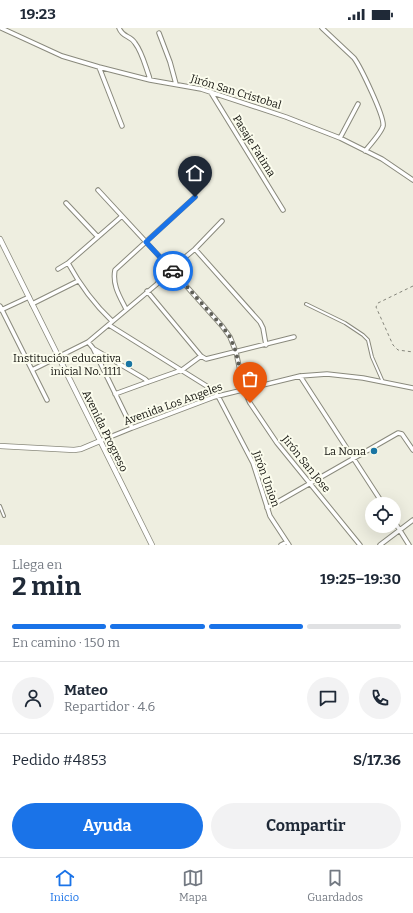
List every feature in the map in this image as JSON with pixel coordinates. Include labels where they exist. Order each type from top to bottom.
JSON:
[{"type":"street","name":"Jirón San Cristobal","points":[[1,28],[62,56],[150,80],[210,91],[286,116],[340,138],[382,159],[413,180]]},
{"type":"street","points":[[119,28],[124,35],[132,39],[136,45],[150,80]]},
{"type":"street","points":[[322,28],[358,63],[383,121],[382,127],[365,151]]},
{"type":"street","points":[[158,33],[170,62],[176,84]]},
{"type":"street","points":[[100,67],[122,126]]},
{"type":"street","name":"Pasaje Fatima","points":[[210,91],[282,210]]},
{"type":"street","points":[[340,138],[358,104]]},
{"type":"street","name":"Jirón San Jose","points":[[98,190],[222,326],[230,337],[236,352],[244,390],[250,403],[277,444],[360,545]]},
{"type":"street","points":[[126,309],[115,286],[115,270],[195,197]]},
{"type":"street","points":[[66,203],[98,237]]},
{"type":"street","points":[[58,269],[68,263],[122,216]]},
{"type":"street","points":[[32,370],[88,342],[195,249],[222,221]]},
{"type":"street","name":"Avenida Progreso","points":[[0,239],[1,245],[29,297],[152,545]]},
{"type":"street","points":[[195,249],[260,322],[263,328],[266,345]]},
{"type":"street","points":[[68,263],[91,300],[112,321]]},
{"type":"street","points":[[32,304],[78,281]]},
{"type":"street","points":[[147,292],[201,356],[206,359],[294,338]]},
{"type":"street","points":[[29,297],[1,309],[47,400]]},
{"type":"street","points":[[109,325],[213,390],[218,396]]},
{"type":"street","points":[[88,342],[93,348],[132,428]]},
{"type":"street","points":[[93,348],[146,379],[148,382]]},
{"type":"street","points":[[115,394],[182,370],[201,356]]},
{"type":"street","name":"Avenida Los Angeles","points":[[100,441],[218,396],[300,376],[327,374],[363,378],[413,388]]},
{"type":"street","points":[[300,376],[378,497]]},
{"type":"street","name":"Jirón Union","points":[[218,396],[253,463],[270,516],[288,543]]},
{"type":"street","points":[[267,508],[398,433],[402,434],[413,450]]},
{"type":"street","points":[[0,446],[74,450],[82,449],[100,441]]},
{"type":"street","points":[[401,529],[413,520]]},
{"type":"street","points":[[401,532],[409,545]]},
{"type":"street","points":[[380,545],[396,533]]},
{"type":"street","points":[[281,545],[288,543]]},
{"type":"lane","points":[[306,304],[345,323],[368,340],[372,357],[383,382]]},
{"type":"lane","points":[[0,506],[4,516]]},
{"type":"path","points":[[413,286],[378,303],[376,307],[393,345],[398,350],[413,352]]},
{"type":"way so far","points":[[173,271],[230,337],[236,352],[244,390],[250,403]]},
{"type":"place","name":"Institución educativa inicial No. 1111","points":[[129,364]]},
{"type":"place","name":"La Nona","points":[[374,451]]},
{"type":"route","points":[[173,271],[146,242],[195,197]]}]
